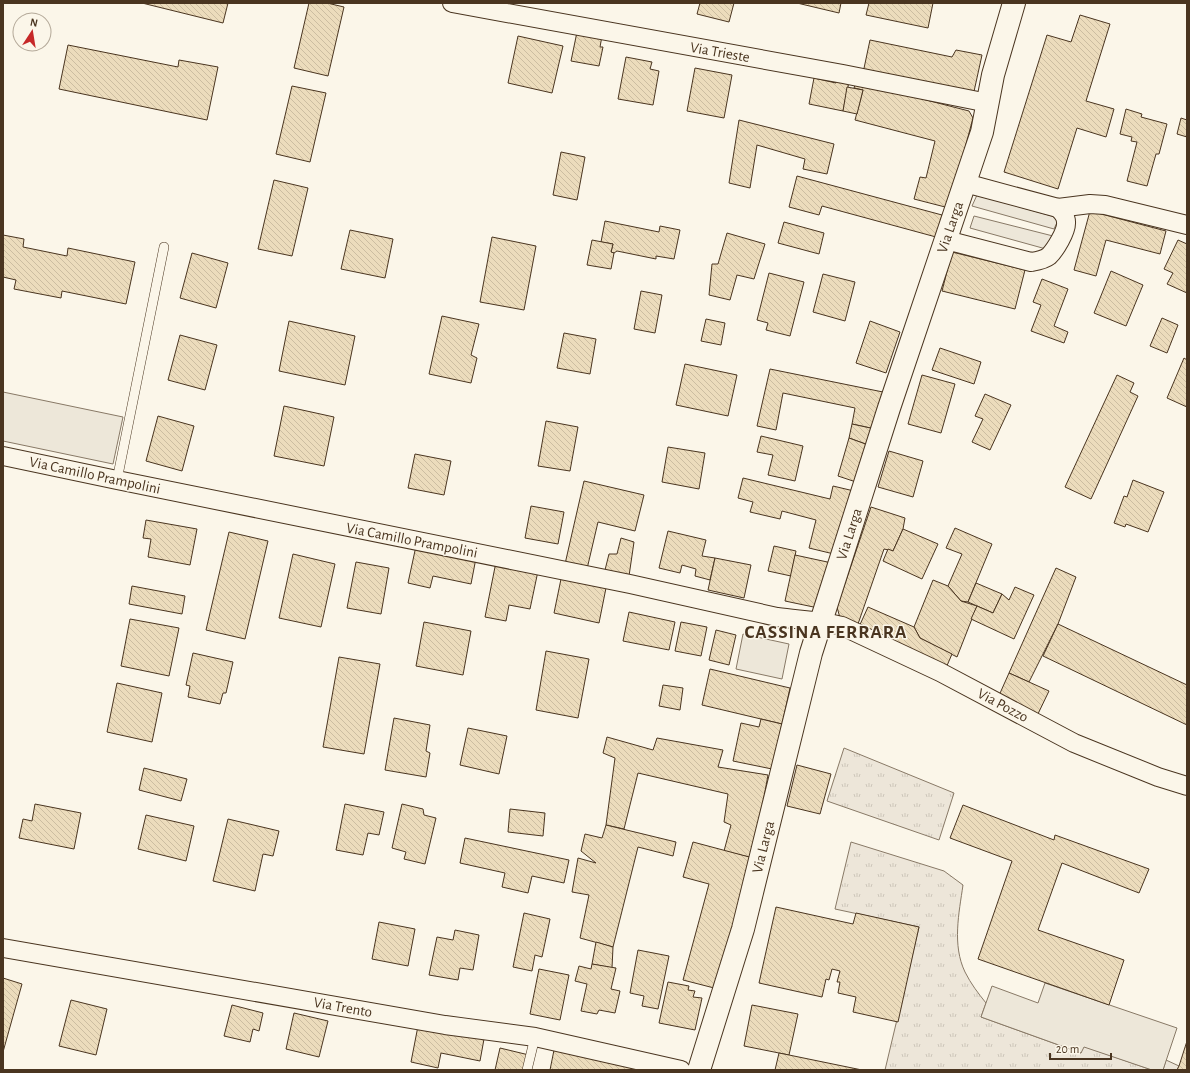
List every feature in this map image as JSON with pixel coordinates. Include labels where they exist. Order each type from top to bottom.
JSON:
[{"type":"street","name":"Via Trieste","points":[[452,3],[988,102]]},
{"type":"street","name":"Via Larga","points":[[699,1070],[743,929],[811,654],[884,423],[982,132],[993,75],[1014,3]]},
{"type":"street","points":[[965,183],[1058,208],[1090,204],[1105,205],[1187,225]]},
{"type":"street","points":[[946,240],[1031,262],[1039,261],[1048,256],[1061,240],[1063,235],[1066,222],[1064,214],[1058,208]]},
{"type":"street","name":"Via Camillo Prampolini","points":[[3,456],[630,584],[777,617],[821,622]]},
{"type":"street","name":"Via Pozzo","points":[[821,622],[842,626],[940,672],[1074,743],[1158,777],[1187,786]]},
{"type":"street","name":"Via Trento","points":[[3,948],[445,1025],[535,1037],[681,1070]]},
{"type":"lane","points":[[117,480],[164,247]]},
{"type":"lane","points":[[527,1070],[535,1037]]},
{"type":"green space","points":[[844,748],[954,793],[939,840],[827,801]]},
{"type":"green space","points":[[851,842],[944,871],[963,885],[958,929],[959,951],[965,972],[986,1003],[981,1017],[1081,1053],[1083,1046],[1152,1070],[885,1070],[919,927],[835,909]]},
{"type":"green space","points":[[1166,1060],[1179,1066],[1177,1070],[1163,1070]]},
{"type":"shaded area","points":[[977,195],[1059,218],[1054,229],[972,206]]},
{"type":"shaded area","points":[[974,216],[1053,236],[1046,249],[970,228]]},
{"type":"shaded area","points":[[3,392],[123,417],[113,464],[3,441]]},
{"type":"shaded area","points":[[743,634],[789,644],[782,679],[736,669]]},
{"type":"shaded area","points":[[1045,983],[1177,1028],[1163,1070],[1152,1070],[1084,1047],[1081,1053],[981,1017],[992,986],[1038,1003]]},
{"type":"building","points":[[142,3],[228,3],[223,23]]},
{"type":"building","points":[[309,3],[327,3],[344,7],[328,76],[294,68]]},
{"type":"building","points":[[700,3],[734,3],[729,22],[697,14]]},
{"type":"building","points":[[797,3],[841,3],[839,13]]},
{"type":"building","points":[[869,3],[933,3],[928,28],[866,15]]},
{"type":"building","points":[[1080,15],[1110,24],[1086,101],[1114,109],[1106,137],[1077,128],[1058,189],[1004,172],[1047,35],[1071,42]]},
{"type":"building","points":[[577,32],[602,36],[600,47],[603,47],[599,66],[571,61]]},
{"type":"building","points":[[518,36],[563,46],[552,93],[508,83]]},
{"type":"building","points":[[870,40],[952,57],[956,50],[982,55],[973,96],[863,73]]},
{"type":"building","points":[[68,45],[178,67],[179,60],[218,67],[207,120],[59,89]]},
{"type":"building","points":[[626,57],[652,62],[650,69],[659,71],[653,105],[618,99]]},
{"type":"building","points":[[695,68],[732,75],[724,118],[687,111]]},
{"type":"building","points":[[814,78],[836,83],[836,80],[849,82],[843,111],[809,104]]},
{"type":"building","points":[[856,82],[969,111],[973,118],[949,208],[914,199],[920,177],[926,178],[935,141],[855,120],[863,90],[854,88]]},
{"type":"building","points":[[292,86],[326,93],[310,162],[276,154]]},
{"type":"building","points":[[847,87],[863,90],[857,114],[843,111]]},
{"type":"building","points":[[1126,109],[1142,114],[1141,117],[1167,124],[1159,154],[1156,154],[1147,186],[1127,181],[1137,142],[1131,141],[1132,137],[1120,134]]},
{"type":"building","points":[[1181,118],[1187,120],[1187,137],[1177,134]]},
{"type":"building","points":[[739,120],[834,144],[827,174],[803,169],[805,159],[757,145],[750,188],[729,183]]},
{"type":"building","points":[[561,152],[585,157],[577,200],[553,195]]},
{"type":"building","points":[[797,176],[942,215],[936,237],[822,206],[819,215],[789,207]]},
{"type":"building","points":[[274,180],[308,188],[292,256],[258,249]]},
{"type":"building","points":[[1090,211],[1166,231],[1160,254],[1106,240],[1096,276],[1074,270]]},
{"type":"building","points":[[605,221],[659,232],[660,226],[680,230],[674,259],[656,256],[656,259],[617,251],[614,253],[611,252],[613,244],[601,242]]},
{"type":"building","points":[[784,222],[824,233],[819,254],[778,243]]},
{"type":"building","points":[[350,230],[393,239],[385,278],[341,269]]},
{"type":"building","points":[[727,233],[765,244],[754,279],[737,275],[730,300],[709,295],[712,264],[718,264]]},
{"type":"building","points":[[3,235],[24,239],[23,247],[67,256],[68,248],[135,262],[126,304],[62,291],[61,298],[14,289],[16,280],[3,277]]},
{"type":"building","points":[[492,237],[536,246],[524,310],[480,302]]},
{"type":"building","points":[[592,240],[613,244],[611,252],[614,253],[611,269],[587,265]]},
{"type":"building","points":[[1178,240],[1187,244],[1187,293],[1167,284],[1173,273],[1164,269]]},
{"type":"building","points":[[952,252],[1025,270],[1015,309],[942,291]]},
{"type":"building","points":[[192,253],[228,263],[216,308],[180,298]]},
{"type":"building","points":[[1111,271],[1143,285],[1126,326],[1094,313]]},
{"type":"building","points":[[769,273],[804,282],[790,336],[766,330],[768,323],[757,320]]},
{"type":"building","points":[[823,274],[855,282],[845,321],[813,312]]},
{"type":"building","points":[[1042,279],[1068,289],[1054,326],[1068,332],[1064,343],[1031,331],[1041,305],[1033,302]]},
{"type":"building","points":[[641,291],[662,295],[655,333],[634,329]]},
{"type":"building","points":[[442,316],[479,324],[471,355],[477,358],[471,383],[429,374]]},
{"type":"building","points":[[1162,318],[1178,325],[1167,353],[1150,346]]},
{"type":"building","points":[[706,319],[725,323],[721,345],[701,341]]},
{"type":"building","points":[[289,321],[355,336],[345,385],[279,371]]},
{"type":"building","points":[[870,321],[900,332],[886,373],[856,363]]},
{"type":"building","points":[[564,333],[596,339],[590,374],[557,368]]},
{"type":"building","points":[[180,335],[217,345],[205,390],[168,380]]},
{"type":"building","points":[[940,348],[981,362],[974,384],[932,370]]},
{"type":"building","points":[[1184,358],[1187,360],[1187,407],[1167,398]]},
{"type":"building","points":[[685,364],[737,375],[728,416],[676,405]]},
{"type":"building","points":[[770,369],[883,392],[875,429],[852,424],[855,408],[783,393],[776,430],[757,426]]},
{"type":"building","points":[[922,375],[955,384],[941,433],[908,424]]},
{"type":"building","points":[[1117,375],[1134,383],[1130,392],[1138,396],[1091,499],[1065,487]]},
{"type":"building","points":[[985,394],[1011,405],[990,450],[972,442],[983,419],[975,416]]},
{"type":"building","points":[[284,406],[334,417],[324,466],[274,456]]},
{"type":"building","points":[[158,416],[194,426],[182,471],[146,461]]},
{"type":"building","points":[[546,421],[578,427],[570,471],[538,466]]},
{"type":"building","points":[[852,424],[875,429],[871,446],[849,438]]},
{"type":"building","points":[[761,436],[803,446],[795,481],[768,475],[773,455],[757,452]]},
{"type":"building","points":[[849,438],[871,446],[859,483],[838,476]]},
{"type":"building","points":[[668,447],[705,453],[699,489],[662,482]]},
{"type":"building","points":[[889,451],[923,461],[913,497],[878,487]]},
{"type":"building","points":[[415,454],[451,461],[444,495],[408,488]]},
{"type":"building","points":[[743,478],[830,499],[833,486],[854,491],[838,555],[809,548],[816,520],[782,511],[780,519],[750,512],[753,502],[738,498]]},
{"type":"building","points":[[1133,480],[1164,492],[1148,532],[1126,524],[1125,527],[1114,523],[1124,496],[1127,497]]},
{"type":"building","points":[[584,481],[644,495],[635,531],[598,522],[587,569],[565,564]]},
{"type":"building","points":[[531,506],[564,512],[558,544],[525,538]]},
{"type":"building","points":[[871,507],[905,518],[903,529],[893,551],[884,549],[858,624],[840,618],[837,607]]},
{"type":"building","points":[[146,520],[197,529],[190,565],[148,557],[151,539],[143,538]]},
{"type":"building","points":[[955,528],[992,544],[968,602],[961,601],[948,586],[962,554],[946,548]]},
{"type":"building","points":[[903,529],[938,544],[922,579],[883,561],[888,549],[893,551]]},
{"type":"building","points":[[668,531],[706,540],[702,556],[715,558],[710,580],[695,576],[696,569],[682,565],[680,573],[659,568]]},
{"type":"building","points":[[229,532],[268,541],[245,639],[206,630]]},
{"type":"building","points":[[621,538],[634,542],[629,576],[605,570],[609,554],[617,554]]},
{"type":"building","points":[[416,546],[476,558],[471,584],[433,576],[430,588],[408,583]]},
{"type":"building","points":[[774,546],[796,551],[791,576],[768,571]]},
{"type":"building","points":[[293,554],[335,564],[321,627],[279,618]]},
{"type":"building","points":[[795,555],[832,563],[823,609],[785,601]]},
{"type":"building","points":[[715,558],[751,565],[744,598],[708,590]]},
{"type":"building","points":[[356,562],[389,568],[381,614],[347,608]]},
{"type":"building","points":[[496,562],[538,571],[530,609],[509,605],[506,621],[485,617]]},
{"type":"building","points":[[1056,568],[1076,577],[1058,624],[1029,682],[1009,673]]},
{"type":"building","points":[[561,579],[606,588],[599,623],[554,613]]},
{"type":"building","points":[[933,580],[948,586],[961,601],[977,606],[957,657],[920,638],[914,627]]},
{"type":"building","points":[[976,583],[1002,594],[993,613],[968,602]]},
{"type":"building","points":[[132,586],[185,596],[182,614],[129,604]]},
{"type":"building","points":[[1015,587],[1034,595],[1014,639],[971,619],[977,606],[993,613],[1002,594],[1009,600]]},
{"type":"building","points":[[868,607],[914,627],[920,638],[952,654],[946,668],[858,629]]},
{"type":"building","points":[[629,612],[675,622],[669,650],[623,641]]},
{"type":"building","points":[[130,619],[179,628],[169,676],[121,666]]},
{"type":"building","points":[[424,622],[471,631],[463,675],[416,666]]},
{"type":"building","points":[[681,622],[707,627],[701,656],[675,651]]},
{"type":"building","points":[[1058,624],[1187,685],[1187,725],[1043,656]]},
{"type":"building","points":[[716,630],[736,635],[729,665],[709,660]]},
{"type":"building","points":[[546,651],[589,659],[578,718],[536,710]]},
{"type":"building","points":[[193,653],[233,662],[226,693],[223,693],[220,704],[188,697],[190,686],[186,685]]},
{"type":"building","points":[[339,657],[380,664],[364,754],[323,747]]},
{"type":"building","points":[[710,669],[790,688],[782,724],[702,705]]},
{"type":"building","points":[[1009,673],[1049,691],[1036,718],[997,700]]},
{"type":"building","points":[[117,683],[162,693],[152,742],[107,732]]},
{"type":"building","points":[[663,685],[683,688],[680,710],[659,706]]},
{"type":"building","points":[[394,718],[430,725],[426,751],[430,753],[426,777],[385,770]]},
{"type":"building","points":[[761,719],[782,724],[772,769],[733,761],[741,723],[759,727]]},
{"type":"building","points":[[468,728],[507,736],[499,774],[460,765]]},
{"type":"building","points":[[607,737],[653,750],[657,738],[723,750],[718,767],[768,775],[753,858],[724,851],[731,825],[724,822],[728,794],[638,773],[624,829],[606,825],[615,758],[603,753]]},
{"type":"building","points":[[797,765],[831,774],[820,814],[787,806]]},
{"type":"building","points":[[144,768],[187,779],[181,801],[139,790]]},
{"type":"building","points":[[35,804],[81,813],[74,849],[19,838],[23,819],[32,821]]},
{"type":"building","points":[[345,804],[384,812],[379,835],[368,833],[363,855],[336,850]]},
{"type":"building","points":[[402,804],[423,809],[424,815],[436,818],[425,864],[404,859],[406,852],[392,848]]},
{"type":"building","points":[[963,805],[1054,840],[1055,835],[1149,869],[1139,893],[1062,863],[1038,930],[1124,960],[1109,1005],[978,959],[1012,861],[950,838]]},
{"type":"building","points":[[510,809],[545,813],[543,836],[508,832]]},
{"type":"building","points":[[146,815],[194,826],[186,861],[138,849]]},
{"type":"building","points":[[228,819],[279,831],[273,856],[263,854],[255,891],[213,881]]},
{"type":"building","points":[[606,825],[676,842],[673,856],[638,847],[613,947],[580,938],[589,895],[572,892],[578,858],[596,863],[581,851],[585,834],[602,838]]},
{"type":"building","points":[[465,838],[569,860],[564,883],[532,876],[528,893],[502,887],[505,873],[460,863]]},
{"type":"building","points":[[693,842],[753,858],[718,989],[683,980],[709,884],[683,877]]},
{"type":"building","points":[[776,907],[853,924],[856,913],[919,927],[898,1022],[853,1012],[856,997],[838,993],[840,982],[837,982],[840,971],[832,969],[829,980],[826,979],[822,997],[759,983]]},
{"type":"building","points":[[524,913],[550,919],[542,957],[535,955],[532,971],[513,967]]},
{"type":"building","points":[[379,922],[415,929],[408,966],[372,959]]},
{"type":"building","points":[[455,930],[479,935],[473,970],[460,968],[458,980],[429,975],[437,937],[453,940]]},
{"type":"building","points":[[596,942],[613,947],[612,968],[592,964]]},
{"type":"building","points":[[638,950],[669,956],[658,1009],[642,1006],[644,996],[630,993]]},
{"type":"building","points":[[592,964],[616,968],[611,989],[620,991],[615,1013],[599,1010],[597,1014],[581,1011],[587,984],[575,981],[579,966],[591,969]]},
{"type":"building","points":[[539,969],[569,975],[560,1020],[530,1014]]},
{"type":"building","points":[[3,978],[22,984],[3,1052]]},
{"type":"building","points":[[668,982],[689,986],[688,990],[695,991],[693,997],[702,998],[695,1030],[659,1023]]},
{"type":"building","points":[[71,1000],[107,1009],[96,1055],[59,1046]]},
{"type":"building","points":[[232,1005],[263,1013],[259,1031],[253,1029],[250,1042],[224,1036]]},
{"type":"building","points":[[752,1005],[798,1014],[789,1055],[744,1046]]},
{"type":"building","points":[[294,1013],[328,1021],[319,1057],[286,1049]]},
{"type":"building","points":[[418,1026],[484,1039],[480,1061],[441,1053],[438,1068],[411,1062]]},
{"type":"building","points":[[1187,1041],[1187,1070],[1177,1070],[1179,1066]]},
{"type":"building","points":[[500,1048],[529,1055],[525,1070],[495,1070]]},
{"type":"building","points":[[554,1050],[641,1070],[550,1070]]},
{"type":"building","points":[[779,1053],[789,1055],[862,1070],[775,1070]]},
{"type":"district","name":"CASSINA FERRARA","points":[[826,631]]}]
